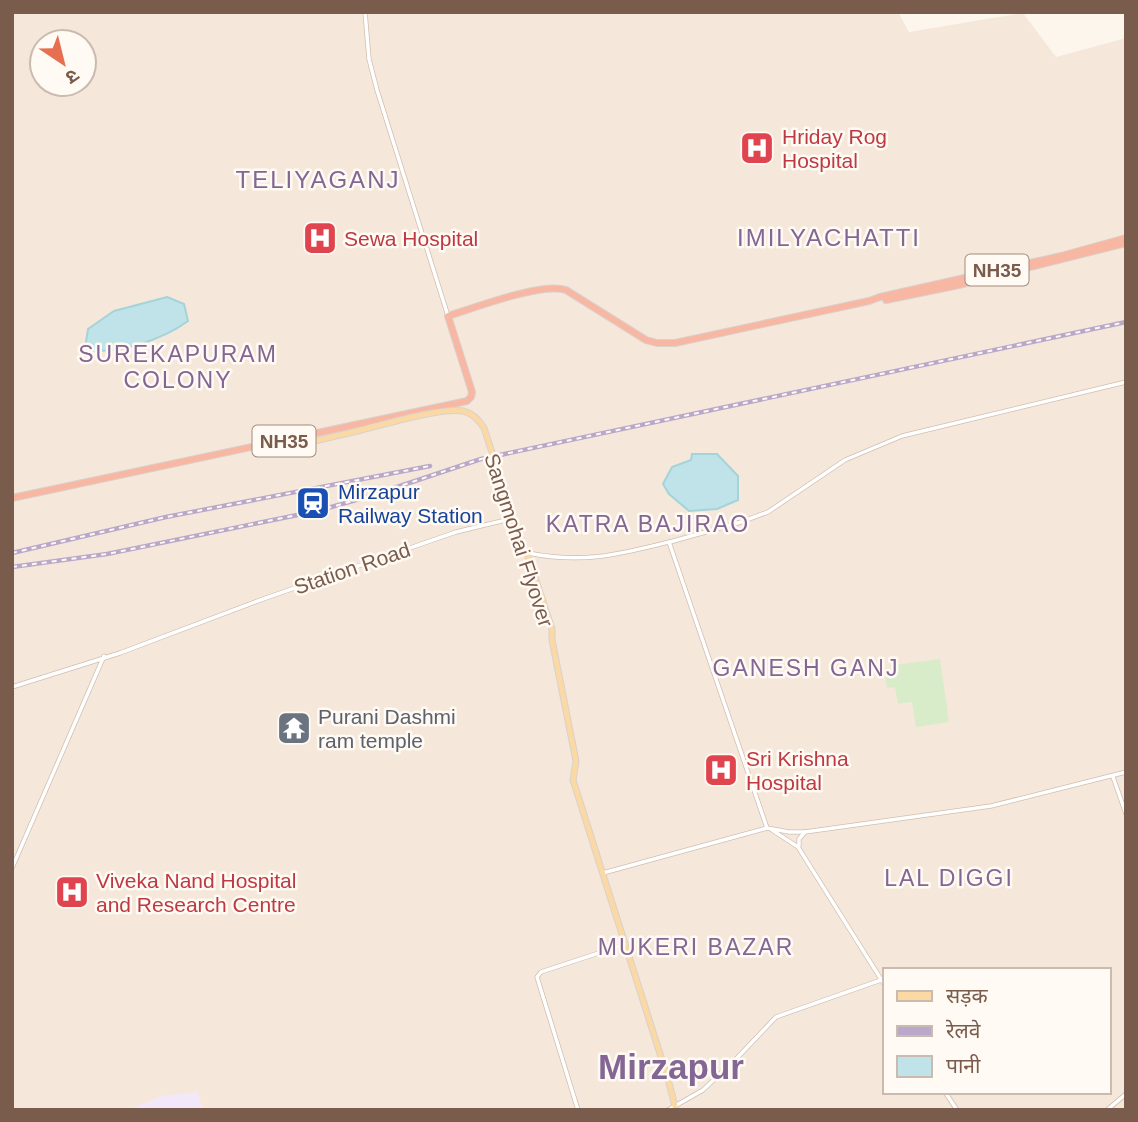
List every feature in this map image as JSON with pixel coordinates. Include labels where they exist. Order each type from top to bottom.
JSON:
[{"type":"highway","name":"NH35","points":[[12,498],[470,399],[472,392],[448,316],[554,288],[566,290],[646,340],[657,344],[670,344],[869,301],[959,285],[1126,241]]},
{"type":"main road","name":"Sangmohai Flyover","points":[[257,447],[271,451],[446,411],[467,411],[475,416],[484,428],[552,640],[576,761],[573,780],[668,1079],[673,1109]]},
{"type":"street","points":[[365,12],[369,59],[377,90],[448,316]]},
{"type":"street","points":[[526,554],[556,559],[589,559],[741,523],[768,512],[845,460],[902,436],[1126,382]]},
{"type":"street","name":"Station Road","points":[[12,687],[444,537],[507,518],[513,517],[526,554]]},
{"type":"street","points":[[669,542],[767,828],[799,847],[883,982],[776,1017],[703,1090],[673,1109]]},
{"type":"street","points":[[12,868],[104,656]]},
{"type":"street","points":[[601,873],[767,828],[805,832],[991,806],[1126,772]]},
{"type":"street","points":[[1113,776],[1126,814]]},
{"type":"street","points":[[799,847],[799,839],[805,832]]},
{"type":"street","points":[[578,1110],[537,977],[541,972],[626,944]]},
{"type":"street","points":[[946,1094],[957,1110]]},
{"type":"street","points":[[1107,1110],[1126,1094]]},
{"type":"shaded area","points":[[12,12],[898,12],[909,32],[1023,13],[1056,57],[1126,38],[1126,1110],[12,1110]]},
{"type":"shaded area","points":[[197,1092],[203,1110],[128,1110],[162,1096]]},
{"type":"green space","points":[[940,659],[949,722],[916,727],[912,702],[898,704],[895,687],[887,688],[885,673],[896,671],[895,665]]},
{"type":"water","points":[[167,297],[184,304],[188,321],[166,334],[138,345],[110,350],[85,348],[88,329],[114,311]]},
{"type":"water","points":[[692,454],[717,454],[738,476],[738,500],[717,509],[689,511],[669,494],[663,484],[672,467],[691,460]]},
{"type":"railway","points":[[12,567],[107,554],[317,511],[481,459],[1126,322]]},
{"type":"railway","points":[[12,553],[166,517],[430,466]]},
{"type":"place","name":"Hriday Rog Hospital","points":[[757,148]]},
{"type":"place","name":"Sewa Hospital","points":[[320,238]]},
{"type":"place","name":"Mirzapur Railway Station","points":[[313,503]]},
{"type":"place","name":"Purani Dashmi ram temple","points":[[294,728]]},
{"type":"place","name":"Sri Krishna Hospital","points":[[721,770]]},
{"type":"place","name":"Viveka Nand Hospital and Research Centre","points":[[72,892]]},
{"type":"district","name":"TELIYAGANJ","points":[[318,179]]},
{"type":"district","name":"IMILYACHATTI","points":[[829,237]]},
{"type":"district","name":"SUREKAPURAM COLONY","points":[[178,367]]},
{"type":"district","name":"KATRA BAJIRAO","points":[[648,524]]},
{"type":"district","name":"GANESH GANJ","points":[[806,668]]},
{"type":"district","name":"LAL DIGGI","points":[[949,878]]},
{"type":"district","name":"MUKERI BAZAR","points":[[696,947]]},
{"type":"district","name":"Mirzapur","points":[[671,1066]]}]
